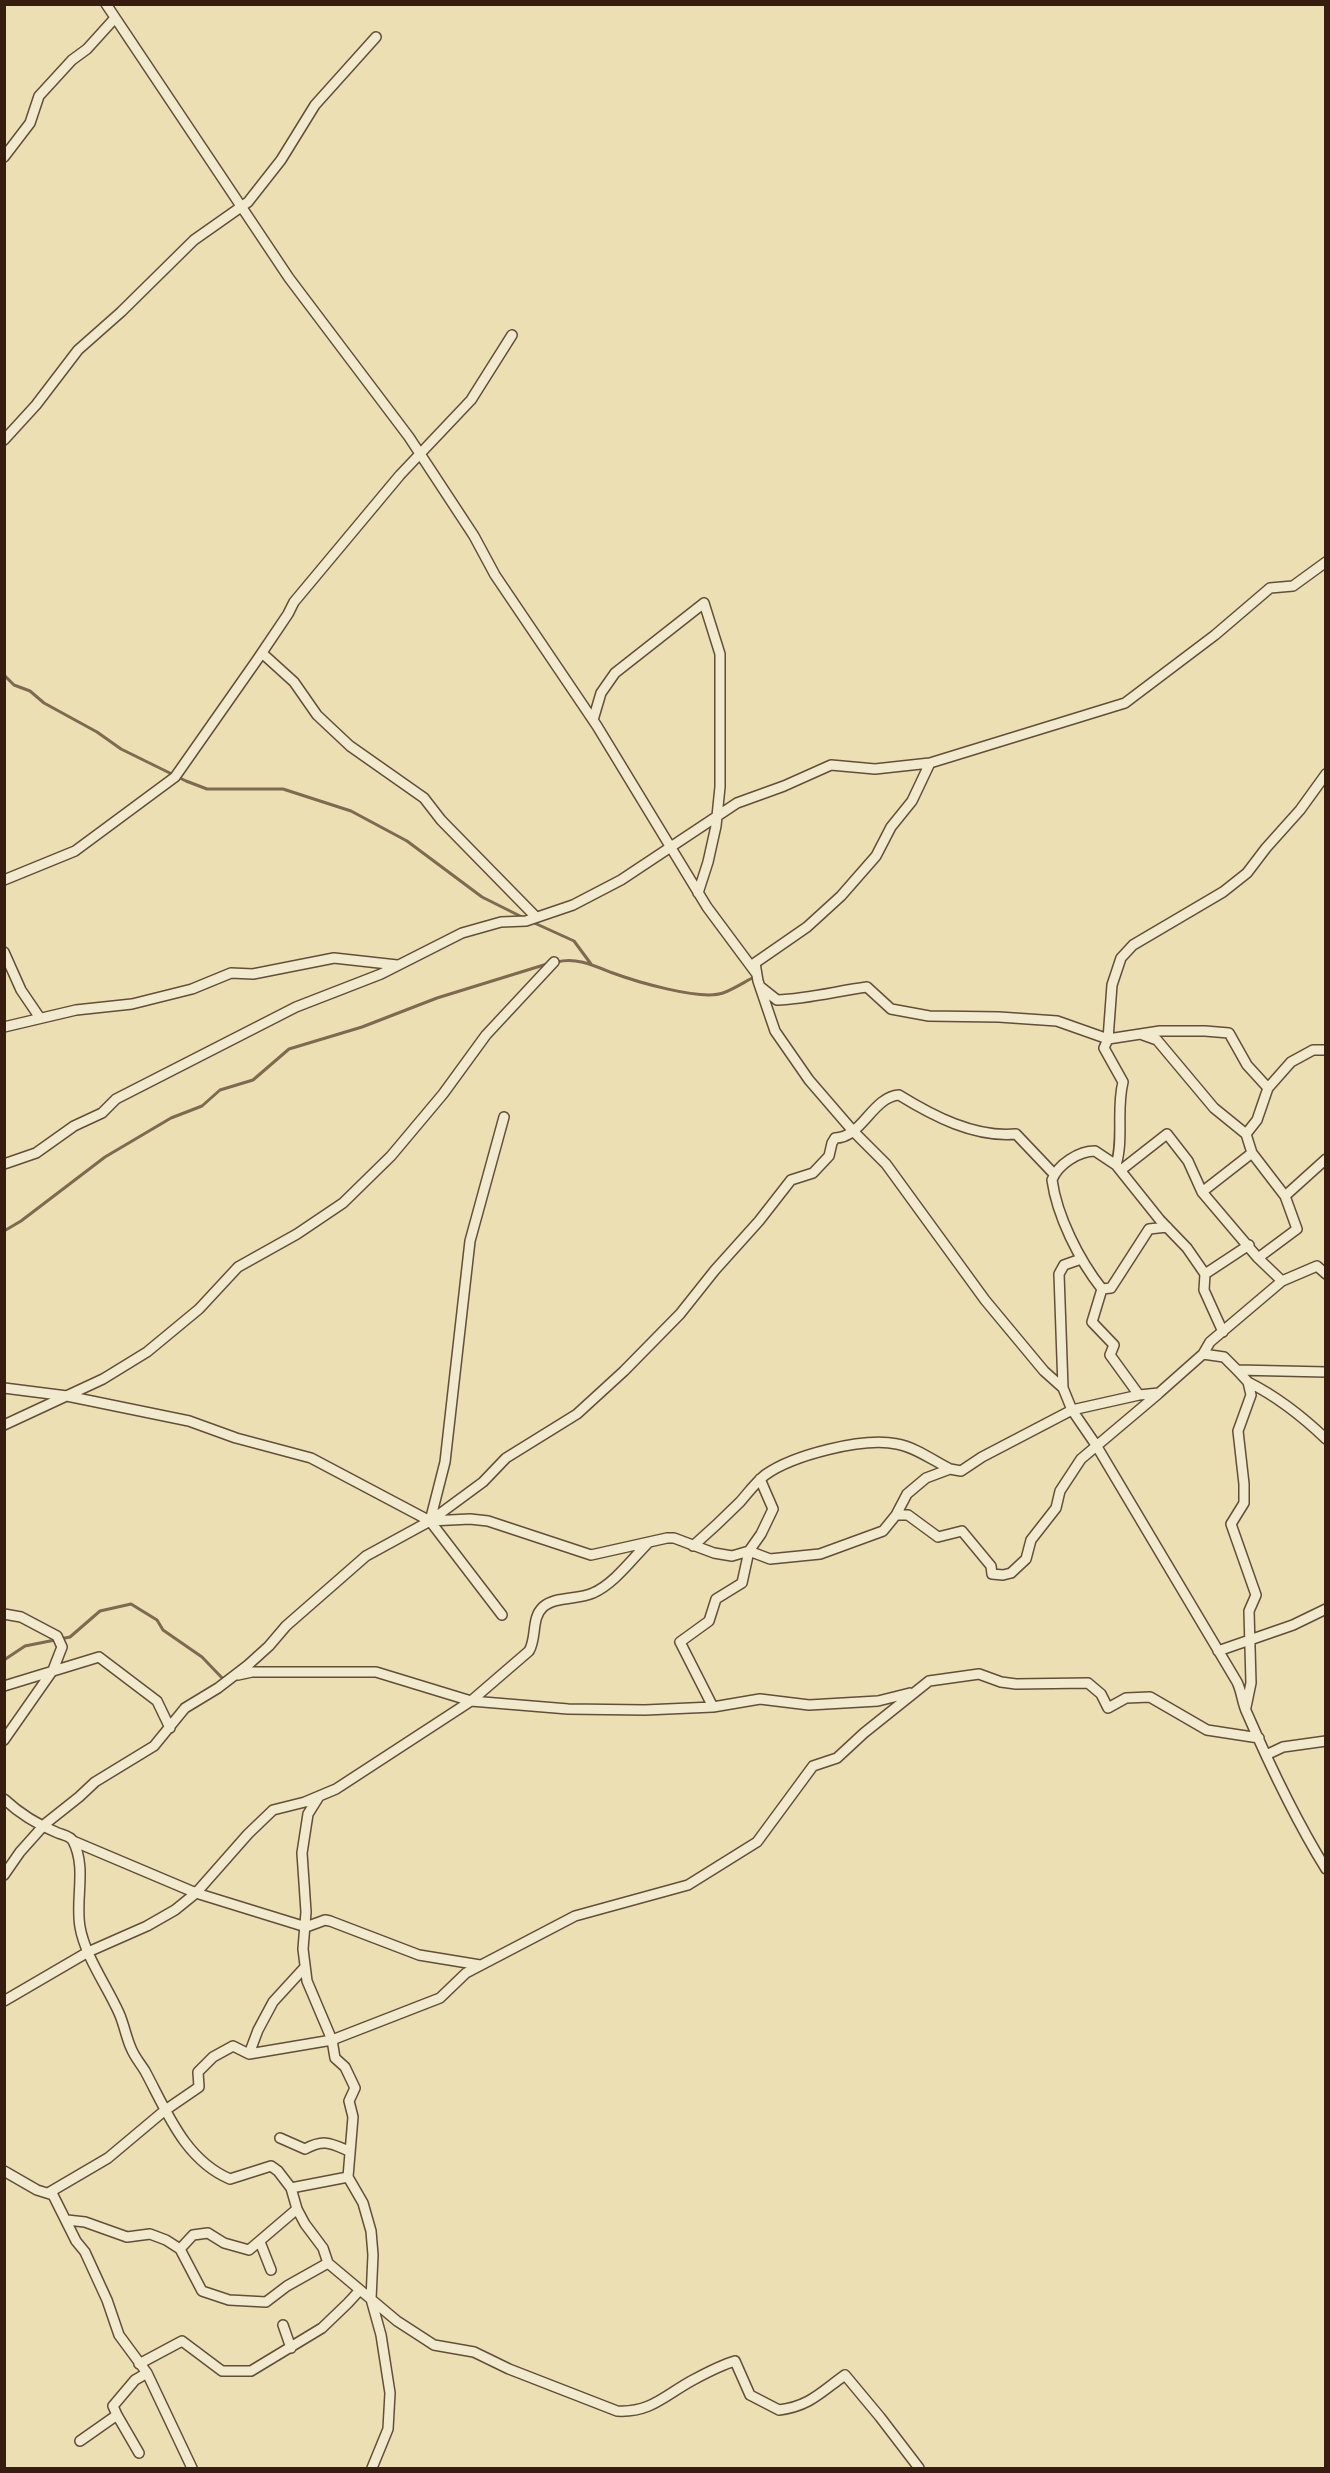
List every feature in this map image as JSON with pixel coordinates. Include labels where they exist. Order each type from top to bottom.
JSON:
[{"type":"street","points":[[106,4],[289,278],[421,455],[474,536],[495,575],[593,720],[698,893],[757,975]]},
{"type":"street","points":[[4,157],[30,123],[39,96],[115,18]]},
{"type":"street","points":[[4,440],[36,405],[78,350],[121,312],[194,240],[248,202],[281,160],[315,105],[376,37]]},
{"type":"street","points":[[4,880],[75,851],[175,777],[262,653],[294,602],[400,476],[471,400],[513,335]]},
{"type":"street","points":[[4,1164],[36,1153],[74,1126],[102,1113],[116,1099],[296,1007],[381,974],[462,933],[501,922],[526,921],[573,905],[621,880],[737,803],[784,786],[831,765],[875,769],[930,763],[1125,703],[1215,635],[1270,588],[1293,586],[1326,562]]},
{"type":"street","points":[[593,720],[602,693],[615,673],[704,603],[720,654],[720,787],[708,862],[698,893]]},
{"type":"street","points":[[262,653],[294,682],[317,715],[350,746],[424,798],[441,820],[536,917]]},
{"type":"street","points":[[930,763],[912,801],[891,827],[876,856],[841,896],[807,927],[755,963],[757,975],[775,1031],[809,1080],[853,1131],[886,1164],[985,1300],[1044,1371],[1063,1388]]},
{"type":"street","points":[[1118,1168],[1119,1099],[1123,1082],[1104,1048],[1108,1039],[1112,985],[1120,958],[1133,945],[1223,891],[1247,873],[1300,810],[1326,774]]},
{"type":"street","points":[[4,952],[21,990],[40,1018]]},
{"type":"street","points":[[4,1027],[76,1010],[132,1004],[192,989],[231,973],[252,974],[334,958],[397,965]]},
{"type":"street","points":[[4,1425],[103,1379],[147,1352],[199,1309],[238,1267],[297,1234],[343,1203],[391,1156],[443,1094],[486,1035],[554,962]]},
{"type":"street","points":[[760,986],[777,1000],[800,1000],[867,987],[891,1009],[930,1016],[1057,1021],[1108,1039],[1135,1033],[1205,1031],[1229,1033],[1247,1065],[1268,1088]]},
{"type":"street","points":[[1135,1033],[1157,1040],[1214,1108],[1246,1134],[1252,1152],[1285,1196],[1297,1229],[1258,1257]]},
{"type":"street","points":[[1246,1134],[1257,1120],[1268,1088],[1299,1057],[1313,1050],[1326,1050]]},
{"type":"street","points":[[4,1875],[42,1827],[80,1797],[94,1782],[154,1746],[185,1708],[233,1677],[269,1646],[286,1626],[366,1556],[430,1521],[483,1482],[506,1458],[577,1414],[624,1371],[683,1311],[791,1180],[813,1173],[829,1156],[833,1140],[845,1138],[871,1112],[893,1096],[898,1095],[928,1113],[985,1134],[1016,1134],[1054,1174]]},
{"type":"street","points":[[430,1521],[445,1462],[471,1241],[504,1117]]},
{"type":"street","points":[[1118,1168],[1167,1134],[1188,1161],[1202,1192],[1258,1257],[1282,1281]]},
{"type":"street","points":[[1102,1289],[1081,1259],[1055,1196],[1052,1180],[1054,1174],[1079,1154],[1092,1151],[1118,1168],[1205,1274],[1204,1290],[1223,1332]]},
{"type":"street","points":[[1202,1192],[1252,1152]]},
{"type":"street","points":[[1285,1196],[1325,1159]]},
{"type":"street","points":[[1102,1289],[1111,1288],[1149,1228],[1167,1227]]},
{"type":"street","points":[[1205,1274],[1248,1245]]},
{"type":"street","points":[[1081,1259],[1064,1265],[1059,1274],[1063,1388],[1072,1410],[1096,1445],[1239,1685],[1245,1710],[1266,1755],[1308,1841],[1326,1869]]},
{"type":"street","points":[[896,1515],[908,1515],[939,1537],[962,1531],[991,1566],[992,1574],[1011,1573],[1026,1559],[1031,1540],[1056,1508],[1060,1491],[1071,1472],[1096,1445],[1159,1393],[1203,1354],[1210,1342],[1282,1281],[1317,1266],[1326,1274]]},
{"type":"street","points":[[1102,1289],[1092,1322],[1114,1346],[1110,1354],[1139,1395]]},
{"type":"street","points":[[1203,1354],[1224,1357],[1248,1382],[1295,1410],[1326,1439]]},
{"type":"street","points":[[1237,1370],[1326,1372]]},
{"type":"street","points":[[1245,1710],[1251,1683],[1249,1611],[1256,1595],[1231,1524],[1244,1503],[1238,1434],[1250,1399],[1248,1382]]},
{"type":"street","points":[[4,1388],[67,1396],[189,1421],[236,1438],[311,1458],[430,1521],[445,1544],[502,1615]]},
{"type":"street","points":[[693,1546],[718,1524],[760,1479],[770,1472],[820,1451],[880,1442],[900,1444],[950,1470],[961,1471],[982,1457],[1072,1410],[1139,1395],[1159,1393]]},
{"type":"street","points":[[430,1521],[488,1521],[591,1555],[674,1538],[693,1546],[732,1556],[749,1551],[770,1559],[824,1553],[883,1532],[896,1515],[907,1494],[926,1478],[950,1470]]},
{"type":"street","points":[[713,1707],[681,1642],[709,1621],[716,1599],[742,1583],[749,1551],[761,1534],[773,1509],[760,1479]]},
{"type":"street","points":[[4,2001],[88,1952],[164,1917],[196,1893],[270,1812],[336,1789],[471,1701],[529,1651],[537,1617],[544,1607],[553,1602],[580,1597],[599,1590],[648,1543]]},
{"type":"street","points":[[1218,1651],[1293,1625],[1326,1609]]},
{"type":"street","points":[[4,1614],[21,1617],[57,1636],[62,1647],[53,1670],[4,1740]]},
{"type":"street","points":[[4,1686],[99,1657],[157,1701],[170,1728]]},
{"type":"street","points":[[233,1677],[252,1672],[376,1672],[471,1701],[568,1709],[645,1710],[713,1707],[760,1699],[809,1705],[878,1701],[913,1692]]},
{"type":"street","points":[[4,2171],[37,2190],[50,2192],[108,2158],[164,2110],[199,2086],[198,2072],[213,2057],[233,2046],[249,2054],[332,2040],[438,1999],[466,1973],[575,1916],[688,1885],[757,1842],[813,1766],[837,1758],[913,1692],[929,1681],[979,1674],[1000,1682],[1089,1683],[1101,1694],[1108,1708],[1126,1698],[1150,1697],[1207,1730],[1259,1738]]},
{"type":"street","points":[[1266,1755],[1283,1747],[1326,1741]]},
{"type":"street","points":[[320,1796],[308,1814],[302,1853],[306,1927],[303,1936],[305,1967],[307,1981],[332,2040],[334,2058],[345,2067],[355,2088],[349,2101],[353,2117],[348,2177],[363,2203],[371,2231],[373,2255],[371,2299],[381,2335],[390,2394],[387,2429],[372,2469]]},
{"type":"street","points":[[4,1799],[42,1827],[196,1893],[306,1927],[325,1920],[330,1921],[419,1955],[480,1965]]},
{"type":"street","points":[[73,1841],[81,1868],[78,1887],[80,1927],[88,1952],[120,2015],[130,2046],[164,2110],[195,2155],[211,2169],[230,2179],[271,2166],[278,2171],[291,2188],[297,2209],[305,2224],[323,2248],[327,2263],[397,2321],[430,2344],[474,2352],[509,2369],[617,2410],[635,2411],[657,2403],[692,2380],[735,2361],[750,2395],[779,2410],[804,2405],[821,2395],[845,2375],[919,2469]]},
{"type":"street","points":[[249,2054],[258,2030],[273,2002],[305,1967]]},
{"type":"street","points":[[280,2138],[305,2149],[318,2142],[330,2143],[350,2151]]},
{"type":"street","points":[[291,2188],[348,2177]]},
{"type":"street","points":[[50,2192],[67,2220],[76,2241],[86,2252],[107,2300],[118,2335],[147,2373],[192,2469]]},
{"type":"street","points":[[180,2249],[193,2235],[208,2233],[224,2243],[249,2250],[297,2209]]},
{"type":"street","points":[[67,2220],[86,2222],[127,2238],[150,2234],[162,2238],[180,2249],[202,2291],[229,2300],[266,2302],[287,2286],[327,2263]]},
{"type":"street","points":[[260,2242],[271,2270]]},
{"type":"street","points":[[139,2364],[182,2342],[222,2371],[246,2372],[260,2367],[322,2328],[358,2290]]},
{"type":"street","points":[[283,2325],[291,2348]]},
{"type":"street","points":[[138,2453],[113,2406],[135,2380],[147,2373]]},
{"type":"street","points":[[80,2441],[117,2415]]},
{"type":"waterway","points":[[4,675],[14,685],[30,691],[44,703],[97,732],[121,749],[186,781],[207,789],[283,789],[351,811],[407,841],[482,897],[524,918]]},
{"type":"waterway","points":[[530,921],[574,941],[591,964]]},
{"type":"waterway","points":[[557,962],[570,960],[650,985],[713,995],[723,993],[756,976]]},
{"type":"waterway","points":[[4,1231],[21,1221],[105,1157],[171,1118],[202,1106],[220,1090],[253,1080],[289,1049],[362,1027],[437,998],[547,964]]},
{"type":"waterway","points":[[4,1660],[25,1646],[70,1637],[100,1611],[131,1604],[157,1620],[163,1630],[202,1657],[225,1681]]}]
